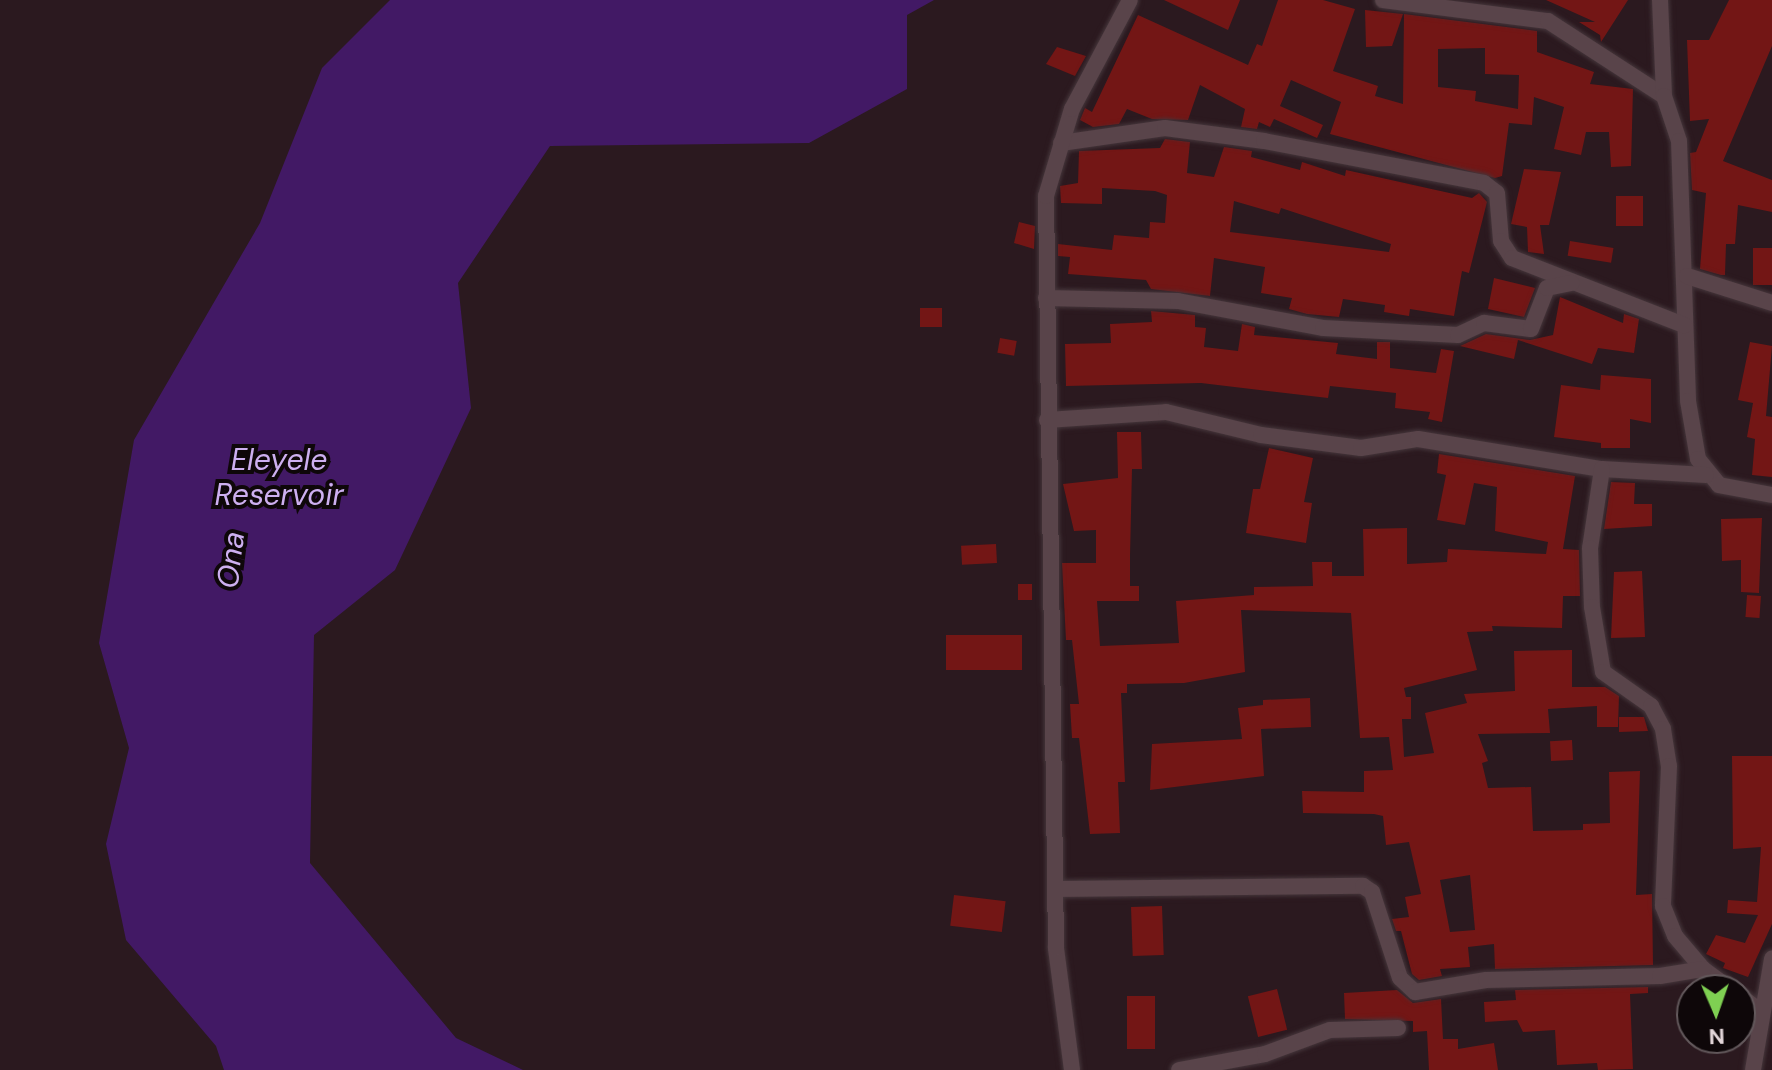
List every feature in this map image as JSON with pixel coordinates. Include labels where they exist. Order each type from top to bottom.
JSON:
[{"type":"street","points":[[1072,1070],[1056,948],[1046,196],[1072,109],[1130,0]]},
{"type":"street","points":[[1383,0],[1548,21],[1664,96]]},
{"type":"street","points":[[1660,0],[1664,96],[1679,141],[1687,276],[1684,325],[1688,401],[1698,459],[1706,475],[1719,485],[1772,495]]},
{"type":"street","points":[[1061,143],[1165,128],[1264,141],[1484,183],[1497,193],[1506,253],[1684,325]]},
{"type":"street","points":[[1687,276],[1772,303]]},
{"type":"street","points":[[1046,298],[1178,301],[1323,328],[1458,335],[1484,323],[1531,329],[1547,288],[1572,282]]},
{"type":"street","points":[[1047,420],[1166,412],[1261,435],[1347,447],[1418,439],[1602,469],[1706,475]]},
{"type":"street","points":[[1602,469],[1590,548],[1592,607],[1603,672],[1651,706],[1663,729],[1669,766],[1663,906],[1675,936],[1710,974]]},
{"type":"street","points":[[1055,889],[1363,886],[1372,892],[1400,978],[1415,992],[1486,980],[1660,976],[1703,969]]},
{"type":"street","points":[[1753,1070],[1772,959]]},
{"type":"street","points":[[1756,1008],[1761,1012]]},
{"type":"street","points":[[1179,1070],[1265,1054],[1330,1030],[1398,1028]]},
{"type":"water","name":"Eleyele Reservoir","points":[[390,0],[934,0],[907,15],[907,89],[809,143],[550,146],[458,283],[471,408],[395,570],[314,635],[310,863],[456,1038],[523,1070],[224,1070],[216,1046],[126,940],[106,844],[129,748],[99,643],[134,440],[260,223],[322,68]]},
{"type":"building","points":[[1164,0],[1240,0],[1228,30]]},
{"type":"building","points":[[1278,0],[1323,0],[1355,9],[1333,71],[1378,86],[1375,96],[1403,104],[1404,14],[1537,31],[1537,52],[1594,72],[1590,84],[1633,89],[1631,166],[1611,167],[1609,132],[1586,132],[1581,155],[1554,149],[1564,107],[1534,97],[1532,125],[1509,123],[1502,176],[1495,178],[1330,134],[1341,102],[1291,80],[1280,106],[1323,125],[1317,138],[1274,119],[1270,127],[1259,122],[1257,129],[1241,127],[1245,109],[1200,85],[1188,120],[1152,119],[1127,109],[1119,124],[1093,127],[1080,120],[1085,108],[1092,112],[1138,15],[1248,65],[1257,44],[1262,46]],"holes":[[[1485,48],[1485,74],[1519,75],[1518,109],[1475,101],[1476,91],[1438,87],[1438,49]]]},
{"type":"building","points":[[1546,0],[1628,0],[1601,42],[1600,35],[1579,22],[1595,22]]},
{"type":"building","points":[[1729,0],[1772,0],[1772,46],[1723,161],[1772,180],[1772,212],[1738,205],[1735,244],[1726,244],[1725,275],[1721,275],[1700,269],[1706,193],[1692,190],[1690,153],[1696,152],[1709,119],[1690,121],[1687,40],[1709,40]]},
{"type":"building","points":[[1365,10],[1403,14],[1392,46],[1366,47]]},
{"type":"building","points":[[1057,47],[1086,56],[1075,76],[1046,64]]},
{"type":"building","points":[[1165,139],[1190,142],[1187,173],[1214,177],[1224,147],[1252,151],[1251,157],[1300,170],[1302,162],[1345,176],[1346,170],[1472,198],[1479,193],[1487,202],[1469,273],[1462,271],[1454,316],[1410,309],[1409,316],[1384,312],[1385,305],[1343,299],[1339,317],[1307,314],[1289,309],[1292,298],[1261,293],[1265,267],[1214,258],[1210,296],[1151,289],[1146,280],[1068,274],[1070,257],[1058,256],[1058,244],[1112,250],[1114,235],[1149,238],[1150,222],[1165,223],[1167,195],[1155,191],[1102,188],[1102,204],[1061,203],[1060,186],[1078,183],[1079,151],[1160,148]],"holes":[[[1234,201],[1279,214],[1281,208],[1391,244],[1389,252],[1230,232]]]},
{"type":"building","points":[[1524,169],[1561,172],[1549,225],[1540,225],[1544,254],[1528,252],[1527,227],[1511,224]]},
{"type":"building","points":[[1616,196],[1643,196],[1643,226],[1616,226]]},
{"type":"building","points":[[1019,222],[1035,226],[1034,249],[1014,243]]},
{"type":"building","points":[[1570,241],[1613,248],[1611,263],[1568,256]]},
{"type":"building","points":[[1753,248],[1772,248],[1772,285],[1753,285]]},
{"type":"building","points":[[1494,278],[1535,288],[1524,317],[1488,309]]},
{"type":"building","points":[[1560,297],[1623,323],[1624,314],[1639,319],[1634,353],[1598,348],[1592,364],[1518,340],[1514,359],[1460,346],[1486,334],[1530,340],[1553,335]]},
{"type":"building","points":[[920,308],[942,308],[942,327],[920,327]]},
{"type":"building","points":[[1151,311],[1195,315],[1195,327],[1206,328],[1204,347],[1238,351],[1242,324],[1255,327],[1254,335],[1338,343],[1336,354],[1377,359],[1377,342],[1390,342],[1390,368],[1436,373],[1441,349],[1454,351],[1442,422],[1428,419],[1430,412],[1395,408],[1396,393],[1330,386],[1328,398],[1201,383],[1066,386],[1065,344],[1111,343],[1110,324],[1152,322]]},
{"type":"building","points":[[1000,338],[1017,341],[1014,356],[997,353]]},
{"type":"building","points":[[1750,342],[1772,346],[1766,416],[1772,417],[1772,477],[1752,475],[1755,439],[1747,437],[1753,403],[1738,400]]},
{"type":"building","points":[[1601,375],[1651,379],[1651,423],[1630,419],[1630,448],[1601,448],[1601,443],[1554,437],[1561,385],[1600,390]]},
{"type":"building","points":[[1117,432],[1141,432],[1142,469],[1132,469],[1130,556],[1130,586],[1139,586],[1139,601],[1097,601],[1100,646],[1179,643],[1176,601],[1254,595],[1254,587],[1313,586],[1312,562],[1332,562],[1332,576],[1364,576],[1363,529],[1407,528],[1407,564],[1447,562],[1448,549],[1546,554],[1548,542],[1495,531],[1497,487],[1474,483],[1465,525],[1437,520],[1446,475],[1437,473],[1439,454],[1575,476],[1563,549],[1579,550],[1580,596],[1563,596],[1562,628],[1492,626],[1493,631],[1467,632],[1477,670],[1404,688],[1406,697],[1411,697],[1411,719],[1402,719],[1404,757],[1434,753],[1425,713],[1467,703],[1464,694],[1515,691],[1514,651],[1572,650],[1572,687],[1605,687],[1619,696],[1618,727],[1597,727],[1597,706],[1548,709],[1550,733],[1478,734],[1488,761],[1482,763],[1488,788],[1531,787],[1533,831],[1583,830],[1583,824],[1610,823],[1609,772],[1640,771],[1636,895],[1652,894],[1653,965],[1495,969],[1494,944],[1468,947],[1470,967],[1440,969],[1442,976],[1419,980],[1412,974],[1401,931],[1396,931],[1392,919],[1409,917],[1405,897],[1421,894],[1409,842],[1386,845],[1383,816],[1303,813],[1302,791],[1364,792],[1364,771],[1393,770],[1389,737],[1360,738],[1351,613],[1241,610],[1245,672],[1184,683],[1127,684],[1127,693],[1121,693],[1125,782],[1118,782],[1120,833],[1090,834],[1079,738],[1072,738],[1070,704],[1079,704],[1072,640],[1066,640],[1062,563],[1096,563],[1096,530],[1074,531],[1063,484],[1118,478]],"holes":[[[1470,875],[1475,930],[1450,932],[1440,880]]]},
{"type":"building","points":[[1269,448],[1313,458],[1304,502],[1312,503],[1306,543],[1246,533],[1253,489],[1260,489]]},
{"type":"building","points":[[1611,482],[1635,483],[1634,504],[1652,504],[1652,526],[1604,529]]},
{"type":"building","points":[[1762,518],[1759,593],[1741,592],[1741,560],[1722,561],[1721,519]]},
{"type":"building","points":[[996,544],[997,563],[962,565],[961,546]]},
{"type":"building","points":[[1642,571],[1645,637],[1611,638],[1614,572]]},
{"type":"building","points":[[1018,584],[1032,584],[1032,600],[1018,600]]},
{"type":"building","points":[[1747,595],[1761,596],[1759,618],[1745,617]]},
{"type":"building","points":[[946,635],[1022,635],[1022,670],[946,670]]},
{"type":"building","points":[[1310,698],[1311,727],[1261,729],[1264,776],[1150,790],[1152,744],[1242,739],[1238,708],[1263,705],[1263,700]]},
{"type":"building","points":[[1619,717],[1644,717],[1648,731],[1619,732]]},
{"type":"building","points":[[1572,740],[1573,760],[1551,761],[1550,741]]},
{"type":"building","points":[[1732,756],[1772,756],[1772,924],[1749,974],[1723,968],[1725,963],[1706,954],[1716,935],[1745,943],[1758,915],[1727,913],[1728,900],[1757,902],[1761,847],[1733,849]]},
{"type":"building","points":[[954,895],[1006,901],[1002,932],[950,926]]},
{"type":"building","points":[[1162,906],[1164,955],[1133,956],[1131,907]]},
{"type":"building","points":[[1648,987],[1648,993],[1630,994],[1633,1069],[1598,1070],[1597,1063],[1557,1065],[1555,1030],[1523,1032],[1517,1020],[1485,1022],[1484,1002],[1516,1000],[1515,990]]},
{"type":"building","points":[[1277,989],[1287,1030],[1258,1037],[1248,996]]},
{"type":"building","points":[[1397,990],[1413,1003],[1441,999],[1443,1039],[1458,1039],[1458,1049],[1494,1043],[1498,1070],[1429,1070],[1427,1031],[1413,1032],[1413,1021],[1345,1019],[1344,993]]},
{"type":"building","points":[[1127,996],[1155,996],[1155,1049],[1127,1049]]},
{"type":"water label","name":"Ona","points":[[231,560]]}]
